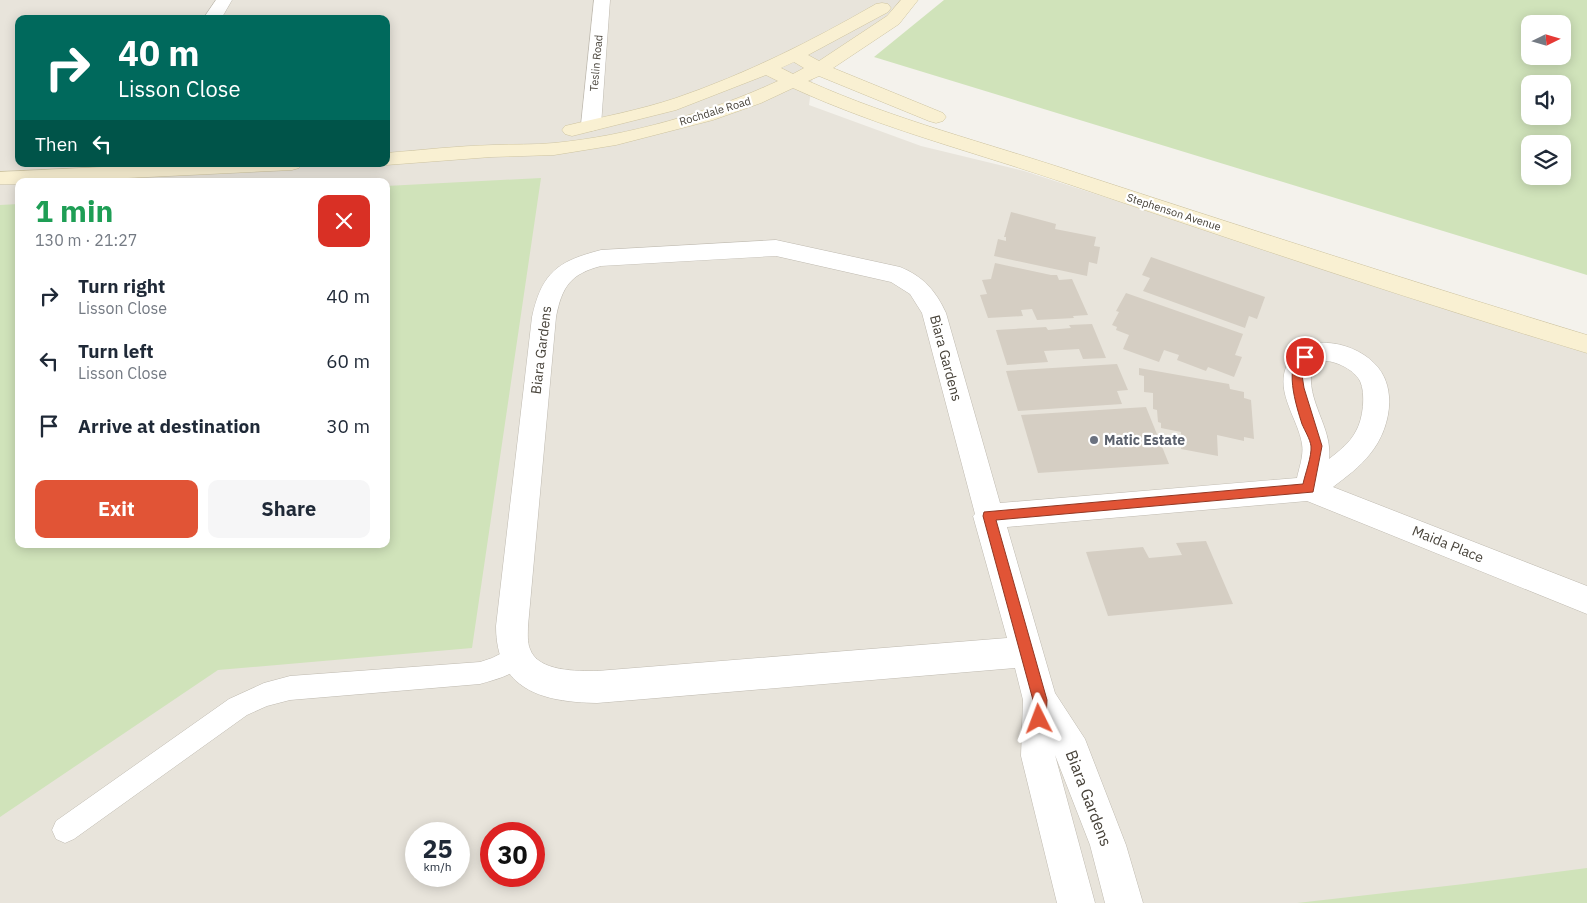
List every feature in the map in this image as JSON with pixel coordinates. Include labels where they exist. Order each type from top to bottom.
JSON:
[{"type":"main road","name":"Rochdale Road","points":[[491,151],[680,103],[724,87],[832,37],[895,0]]},
{"type":"main road","name":"Rochdale Road","points":[[390,159],[554,148],[616,139],[706,116],[754,99],[819,69],[893,20],[910,0]]},
{"type":"main road","points":[[882,95],[868,77],[867,63],[874,45],[888,31],[893,20]]},
{"type":"main road","name":"Stephenson Avenue","points":[[795,55],[819,69],[978,134],[1135,187],[1587,327]]},
{"type":"main road","name":"Stephenson Avenue","points":[[765,68],[844,104],[923,132],[1009,157],[1381,281],[1587,344]]},
{"type":"main road","points":[[0,178],[121,168],[164,167]]},
{"type":"street","points":[[215,15],[224,0]]},
{"type":"street","name":"Teslin Road","points":[[591,125],[602,0]]},
{"type":"street","name":"Biara Gardens","points":[[516,657],[512,626],[546,306],[552,286],[558,277],[572,268],[601,258],[776,248],[883,270],[909,281],[928,299],[934,313],[988,516],[1040,700],[1073,751],[1108,845],[1124,903]]},
{"type":"street","points":[[988,516],[1308,488],[1352,456],[1366,439],[1373,421],[1376,391],[1370,376],[1359,364],[1346,356],[1330,352],[1315,353],[1305,357],[1300,364],[1297,375],[1302,406],[1316,446],[1308,488]]},
{"type":"street","name":"Maida Place","points":[[1308,488],[1587,600]]},
{"type":"street","points":[[516,657],[529,671],[546,681],[570,686],[597,687],[1026,652]]},
{"type":"street","name":"Biara Gardens","points":[[1040,700],[1038,756],[1076,903]]},
{"type":"lane","points":[[65,830],[238,707],[264,695],[290,688],[480,673],[497,668],[516,657]]},
{"type":"shaded area","points":[[0,0],[916,0],[814,68],[809,105],[921,146],[1024,171],[1587,353],[1587,903],[0,903]]},
{"type":"green space","points":[[944,0],[1587,0],[1587,275],[874,57]]},
{"type":"green space","points":[[541,178],[472,648],[218,670],[0,817],[0,205],[15,204],[15,548],[390,548],[390,186]]},
{"type":"green space","points":[[1587,868],[1587,903],[1297,903],[1464,884]]},
{"type":"building","points":[[1011,212],[1056,224],[1055,229],[1096,237],[1094,246],[1100,247],[1097,264],[1089,262],[1087,276],[994,256],[998,239],[1006,241],[1006,237],[1004,237]]},
{"type":"building","points":[[1151,257],[1265,297],[1257,319],[1249,316],[1245,328],[1143,291],[1150,278],[1142,275]]},
{"type":"building","points":[[995,263],[1057,275],[1059,280],[1072,279],[1088,315],[1073,316],[1074,318],[1037,320],[1032,309],[1021,310],[1023,316],[988,318],[980,295],[987,294],[982,280],[991,279]]},
{"type":"building","points":[[1126,293],[1243,334],[1235,355],[1242,357],[1234,377],[1208,367],[1206,371],[1177,360],[1179,355],[1164,350],[1159,362],[1123,349],[1129,335],[1116,330],[1117,327],[1112,325],[1119,312],[1116,311]]},
{"type":"building","points":[[1092,324],[1106,358],[1083,359],[1079,349],[1044,351],[1048,362],[1007,365],[996,330],[1046,327],[1048,330],[1071,328],[1069,325]]},
{"type":"building","points":[[1117,364],[1128,390],[1117,391],[1122,404],[1018,411],[1006,371]]},
{"type":"building","points":[[1139,368],[1229,384],[1230,389],[1244,392],[1244,398],[1251,400],[1254,439],[1244,437],[1244,441],[1217,435],[1218,456],[1181,449],[1181,432],[1161,428],[1161,423],[1158,422],[1157,410],[1153,409],[1153,393],[1144,392],[1144,376],[1139,375]]},
{"type":"building","name":"Matic Estate","points":[[1146,407],[1169,464],[1038,473],[1021,415]]},
{"type":"building","points":[[1206,541],[1233,604],[1108,616],[1086,552],[1143,547],[1149,558],[1182,555],[1176,543]]},
{"type":"place","name":"Matic Estate","points":[[1094,440]]},
{"type":"route","points":[[1039,719],[1040,700],[988,516],[1308,488],[1316,446],[1302,406],[1298,388],[1297,375],[1300,364],[1305,357]]}]
